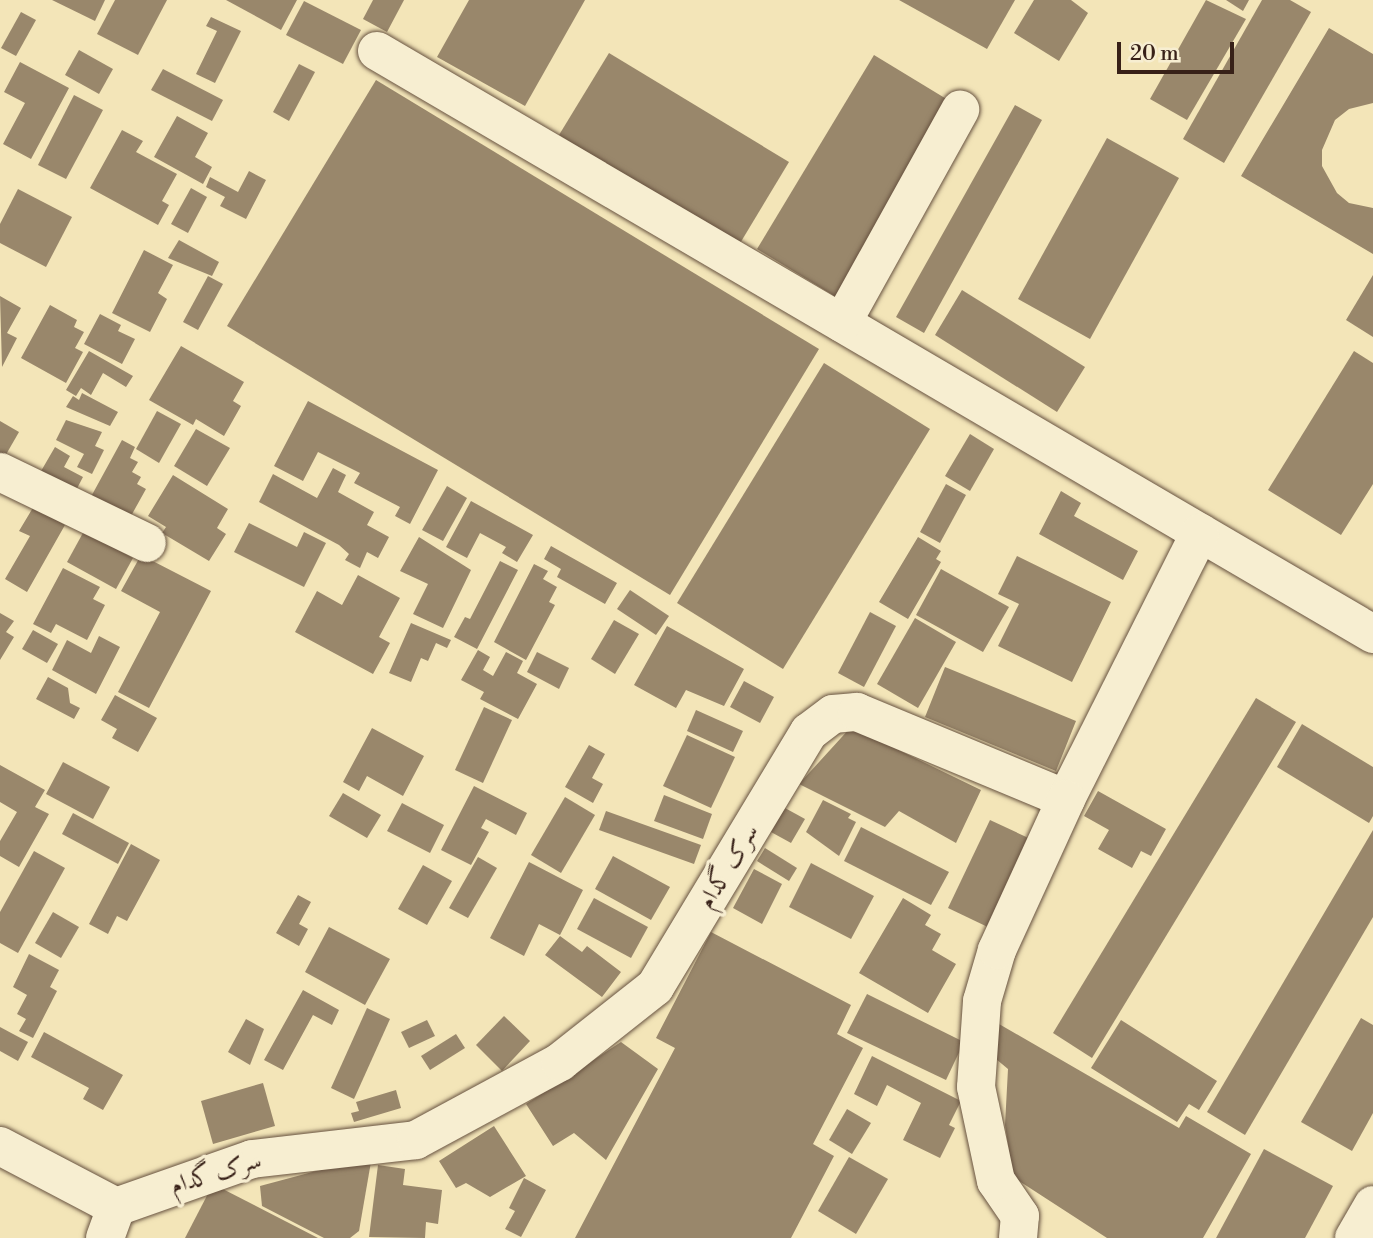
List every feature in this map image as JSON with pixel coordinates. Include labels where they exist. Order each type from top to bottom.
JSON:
[{"type":"street","points":[[377,51],[1373,634]]},
{"type":"street","points":[[842,323],[960,110]]},
{"type":"street","points":[[0,472],[147,543]]},
{"type":"street","points":[[1018,1238],[1020,1216],[996,1181],[976,1087],[982,1001],[997,950],[1066,799],[1200,533]]},
{"type":"street","name":"سرک گدام","points":[[111,1223],[252,1159],[416,1139],[560,1062],[655,988],[809,732],[833,713],[857,712],[1066,799]]},
{"type":"street","points":[[0,1146],[111,1223]]},
{"type":"street","points":[[1354,1238],[1373,1205]]},
{"type":"building","points":[[52,0],[105,0],[95,21]]},
{"type":"building","points":[[115,0],[167,0],[138,55],[97,34]]},
{"type":"building","points":[[226,0],[297,0],[281,30]]},
{"type":"building","points":[[373,0],[404,0],[387,32],[363,19]]},
{"type":"building","points":[[469,0],[585,0],[525,106],[437,57]]},
{"type":"building","points":[[899,0],[1015,0],[987,49]]},
{"type":"building","points":[[1034,0],[1071,0],[1088,13],[1059,61],[1014,33]]},
{"type":"building","points":[[1206,0],[1246,19],[1187,120],[1150,99]]},
{"type":"building","points":[[1226,0],[1249,0],[1243,11]]},
{"type":"building","points":[[1262,0],[1290,0],[1311,12],[1224,163],[1183,139]]},
{"type":"building","points":[[304,1],[361,30],[343,64],[286,35]]},
{"type":"building","points":[[21,12],[36,20],[16,56],[1,48]]},
{"type":"building","points":[[211,17],[241,31],[215,83],[196,74],[217,31],[206,26]]},
{"type":"building","points":[[1329,28],[1373,54],[1373,103],[1349,109],[1335,120],[1322,150],[1322,166],[1337,193],[1349,203],[1373,208],[1373,254],[1241,176]]},
{"type":"building","points":[[79,50],[113,69],[99,94],[65,75]]},
{"type":"building","points":[[609,53],[789,162],[739,245],[559,135]]},
{"type":"building","points":[[874,55],[958,106],[841,300],[757,249]]},
{"type":"building","points":[[20,62],[69,88],[31,159],[3,144],[25,103],[4,92]]},
{"type":"building","points":[[299,64],[315,72],[289,121],[273,112]]},
{"type":"building","points":[[163,69],[223,100],[212,121],[151,90]]},
{"type":"building","points":[[376,80],[819,349],[670,595],[227,326]]},
{"type":"building","points":[[74,95],[103,110],[66,179],[38,165]]},
{"type":"building","points":[[1015,105],[1042,120],[924,333],[896,317]]},
{"type":"building","points":[[177,116],[208,133],[195,157],[212,167],[203,184],[154,157]]},
{"type":"building","points":[[122,130],[143,141],[136,152],[177,174],[162,201],[169,205],[158,225],[90,188]]},
{"type":"building","points":[[1107,138],[1179,178],[1090,339],[1018,299]]},
{"type":"building","points":[[249,171],[266,180],[246,219],[220,206],[225,197],[206,187],[210,177],[238,192]]},
{"type":"building","points":[[191,188],[207,197],[188,233],[171,224]]},
{"type":"building","points":[[18,189],[72,217],[46,267],[0,243],[0,224]]},
{"type":"building","points":[[179,240],[219,262],[212,276],[168,258]]},
{"type":"building","points":[[144,250],[173,265],[158,293],[167,299],[150,332],[112,313]]},
{"type":"building","points":[[1373,275],[1373,337],[1346,320]]},
{"type":"building","points":[[208,276],[223,284],[198,330],[183,322]]},
{"type":"building","points":[[962,290],[1085,367],[1057,412],[935,335]]},
{"type":"building","points":[[0,296],[21,308],[7,333],[17,338],[2,367]]},
{"type":"building","points":[[50,305],[77,320],[74,327],[84,332],[75,348],[83,352],[66,383],[21,358]]},
{"type":"building","points":[[100,314],[121,325],[118,331],[135,339],[122,364],[84,344]]},
{"type":"building","points":[[181,346],[244,382],[233,401],[241,406],[224,436],[196,419],[193,425],[149,400]]},
{"type":"building","points":[[89,351],[133,376],[126,387],[103,373],[91,395],[81,388],[76,396],[66,390]]},
{"type":"building","points":[[1354,351],[1373,363],[1373,484],[1341,535],[1268,490]]},
{"type":"building","points":[[824,363],[930,429],[783,669],[677,603]]},
{"type":"building","points":[[82,393],[118,412],[110,426],[66,407],[73,396],[79,400]]},
{"type":"building","points":[[308,401],[438,470],[410,524],[395,516],[400,507],[354,483],[360,473],[318,452],[303,481],[274,466]]},
{"type":"building","points":[[157,411],[181,424],[159,463],[136,449]]},
{"type":"building","points":[[66,420],[102,432],[95,446],[104,450],[92,474],[77,467],[84,454],[56,440]]},
{"type":"building","points":[[0,421],[19,432],[0,465]]},
{"type":"building","points":[[196,429],[230,448],[207,486],[174,466]]},
{"type":"building","points":[[970,434],[994,449],[970,491],[945,476]]},
{"type":"building","points":[[122,440],[135,447],[130,458],[138,462],[132,472],[141,477],[137,484],[146,489],[126,525],[87,504]]},
{"type":"building","points":[[55,447],[70,456],[64,467],[83,477],[72,498],[37,478]]},
{"type":"building","points":[[333,468],[346,475],[338,492],[374,512],[367,525],[389,537],[378,558],[367,552],[360,568],[345,560],[349,554],[339,545],[259,502],[273,474],[317,498]]},
{"type":"building","points":[[173,475],[228,509],[217,528],[226,534],[209,561],[162,533],[166,527],[148,516]]},
{"type":"building","points":[[946,484],[966,495],[940,543],[920,532]]},
{"type":"building","points":[[447,486],[467,498],[443,541],[422,530]]},
{"type":"building","points":[[1061,491],[1081,503],[1074,516],[1138,551],[1123,580],[1039,534]]},
{"type":"building","points":[[471,501],[533,535],[517,562],[502,553],[506,547],[480,533],[467,558],[446,547]]},
{"type":"building","points":[[34,506],[65,525],[27,592],[5,579],[30,536],[19,531]]},
{"type":"building","points":[[249,523],[297,547],[304,532],[326,543],[304,587],[234,552]]},
{"type":"building","points":[[84,531],[133,558],[116,589],[67,562]]},
{"type":"building","points":[[419,537],[471,570],[443,628],[413,614],[428,584],[400,571]]},
{"type":"building","points":[[918,537],[941,551],[936,559],[941,562],[908,619],[879,602]]},
{"type":"building","points":[[551,546],[617,583],[605,604],[557,577],[561,569],[544,559]]},
{"type":"building","points":[[141,555],[211,591],[149,708],[118,692],[160,612],[121,591]]},
{"type":"building","points":[[1017,556],[1111,602],[1072,682],[998,646],[1019,604],[998,594]]},
{"type":"building","points":[[500,561],[518,570],[477,649],[454,637],[465,617],[470,619]]},
{"type":"building","points":[[534,564],[548,571],[543,579],[557,587],[549,602],[555,605],[526,660],[494,642]]},
{"type":"building","points":[[63,568],[100,587],[93,599],[105,605],[87,640],[56,624],[51,633],[33,624]]},
{"type":"building","points":[[941,569],[1009,607],[983,652],[916,615]]},
{"type":"building","points":[[358,575],[400,598],[379,637],[390,643],[373,674],[295,632],[317,591],[342,605]]},
{"type":"building","points":[[630,590],[669,616],[656,635],[617,609]]},
{"type":"building","points":[[870,612],[896,626],[864,687],[838,673]]},
{"type":"building","points":[[0,613],[14,621],[6,632],[14,637],[0,660]]},
{"type":"building","points":[[915,618],[956,642],[918,708],[877,684]]},
{"type":"building","points":[[614,620],[639,634],[615,674],[591,659]]},
{"type":"building","points":[[411,623],[451,640],[447,648],[436,643],[428,661],[421,658],[411,682],[389,673]]},
{"type":"building","points":[[667,626],[744,669],[724,706],[686,690],[676,708],[634,685]]},
{"type":"building","points":[[33,630],[58,644],[47,663],[22,649]]},
{"type":"building","points":[[99,636],[120,647],[96,694],[52,670],[67,640],[91,653]]},
{"type":"building","points":[[478,650],[490,657],[483,670],[493,676],[506,652],[523,661],[517,673],[537,684],[518,719],[480,699],[484,692],[461,680]]},
{"type":"building","points":[[537,652],[569,668],[559,689],[527,672]]},
{"type":"building","points":[[945,667],[1076,721],[1056,771],[925,717]]},
{"type":"building","points":[[48,677],[68,688],[70,703],[80,708],[74,719],[36,699]]},
{"type":"building","points":[[744,681],[774,697],[760,723],[730,707]]},
{"type":"building","points":[[115,695],[157,718],[138,752],[112,738],[117,729],[101,720]]},
{"type":"building","points":[[1256,698],[1296,722],[1092,1058],[1053,1033]]},
{"type":"building","points":[[484,707],[512,720],[483,783],[455,770]]},
{"type":"building","points":[[696,710],[743,731],[733,752],[687,731]]},
{"type":"building","points":[[1302,724],[1373,767],[1373,816],[1369,823],[1277,767]]},
{"type":"building","points":[[851,727],[981,790],[956,843],[899,811],[885,827],[799,784]]},
{"type":"building","points":[[372,728],[424,756],[403,796],[367,776],[359,791],[343,782]]},
{"type":"building","points":[[687,735],[735,757],[711,808],[663,786]]},
{"type":"building","points":[[589,745],[605,754],[592,778],[603,784],[593,803],[565,787]]},
{"type":"building","points":[[63,762],[110,787],[93,819],[46,794]]},
{"type":"building","points":[[0,765],[45,790],[35,807],[49,814],[19,867],[0,856],[0,841],[17,812],[0,802]]},
{"type":"building","points":[[474,786],[527,813],[516,835],[486,819],[481,828],[489,832],[471,865],[441,850]]},
{"type":"building","points":[[1098,791],[1166,829],[1151,856],[1141,851],[1132,868],[1098,849],[1109,830],[1084,816]]},
{"type":"building","points":[[343,793],[381,815],[367,838],[329,816]]},
{"type":"building","points":[[664,795],[712,814],[703,839],[654,821]]},
{"type":"building","points":[[565,797],[595,815],[561,873],[531,855]]},
{"type":"building","points":[[823,800],[851,814],[848,818],[856,822],[839,856],[806,832]]},
{"type":"building","points":[[402,803],[444,825],[430,853],[387,831]]},
{"type":"building","points":[[785,808],[805,819],[791,843],[771,832]]},
{"type":"building","points":[[606,811],[701,845],[694,864],[599,830]]},
{"type":"building","points":[[73,813],[129,843],[118,864],[62,834]]},
{"type":"building","points":[[990,820],[1037,842],[994,930],[948,908]]},
{"type":"building","points":[[861,827],[949,872],[931,905],[844,861]]},
{"type":"building","points":[[1373,830],[1373,917],[1245,1135],[1207,1112]]},
{"type":"building","points":[[131,844],[160,860],[127,921],[117,916],[108,934],[89,924]]},
{"type":"building","points":[[765,848],[797,868],[789,881],[757,861]]},
{"type":"building","points":[[34,851],[65,868],[18,953],[0,943],[0,912]]},
{"type":"building","points":[[613,856],[670,887],[651,920],[595,889]]},
{"type":"building","points":[[478,857],[497,868],[468,918],[449,908]]},
{"type":"building","points":[[529,862],[583,890],[560,935],[539,924],[524,956],[490,938]]},
{"type":"building","points":[[811,863],[874,896],[851,939],[789,907]]},
{"type":"building","points":[[423,865],[452,881],[427,925],[398,909]]},
{"type":"building","points":[[754,869],[782,884],[762,924],[733,908]]},
{"type":"building","points":[[298,895],[311,902],[299,924],[308,929],[299,946],[276,933]]},
{"type":"building","points":[[594,898],[648,927],[631,958],[577,929]]},
{"type":"building","points":[[903,898],[931,915],[925,925],[941,934],[932,950],[956,964],[928,1013],[859,973]]},
{"type":"building","points":[[53,912],[79,927],[61,958],[35,943]]},
{"type":"building","points":[[329,927],[390,959],[365,1005],[305,972]]},
{"type":"building","points":[[711,932],[851,1005],[837,1034],[863,1048],[813,1144],[834,1156],[791,1238],[575,1238],[675,1048],[656,1038]]},
{"type":"building","points":[[560,936],[582,952],[587,946],[621,972],[602,997],[545,955]]},
{"type":"building","points":[[29,954],[59,970],[50,987],[57,991],[33,1038],[19,1031],[26,1019],[17,1014],[27,995],[13,987]]},
{"type":"building","points":[[303,990],[339,1010],[332,1025],[313,1015],[283,1070],[264,1060]]},
{"type":"building","points":[[867,994],[964,1042],[946,1080],[847,1033]]},
{"type":"building","points":[[367,1008],[390,1019],[354,1099],[331,1088]]},
{"type":"building","points":[[504,1016],[530,1041],[502,1071],[476,1045]]},
{"type":"building","points":[[1361,1018],[1373,1025],[1373,1113],[1352,1151],[1301,1122]]},
{"type":"building","points":[[246,1019],[264,1029],[250,1065],[228,1052]]},
{"type":"building","points":[[427,1020],[435,1036],[409,1048],[401,1032]]},
{"type":"building","points":[[1121,1020],[1217,1081],[1199,1110],[1189,1104],[1177,1122],[1091,1068]]},
{"type":"building","points":[[999,1024],[1179,1128],[1186,1116],[1251,1154],[1203,1238],[1107,1238],[1013,1177],[1005,1125],[1008,1069],[984,1049]]},
{"type":"building","points":[[0,1027],[28,1042],[18,1061],[0,1051]]},
{"type":"building","points":[[44,1032],[123,1075],[103,1110],[83,1099],[89,1088],[31,1057]]},
{"type":"building","points":[[456,1034],[465,1048],[430,1070],[421,1056]]},
{"type":"building","points":[[621,1042],[658,1069],[606,1160],[574,1133],[553,1146],[526,1104]]},
{"type":"building","points":[[872,1056],[961,1101],[949,1125],[955,1128],[940,1158],[903,1140],[921,1103],[887,1085],[877,1106],[854,1094]]},
{"type":"building","points":[[263,1083],[275,1126],[213,1144],[201,1101]]},
{"type":"building","points":[[396,1090],[401,1108],[354,1122],[351,1113],[359,1111],[356,1102]]},
{"type":"building","points":[[847,1109],[871,1123],[852,1154],[829,1140]]},
{"type":"building","points":[[494,1126],[526,1176],[490,1197],[466,1183],[456,1188],[439,1161]]},
{"type":"building","points":[[1264,1149],[1333,1186],[1305,1238],[1216,1238]]},
{"type":"building","points":[[372,1156],[359,1231],[350,1238],[324,1238],[262,1206],[260,1186]]},
{"type":"building","points":[[849,1157],[888,1179],[856,1234],[818,1211]]},
{"type":"building","points":[[378,1165],[405,1169],[403,1185],[442,1190],[438,1224],[426,1222],[425,1238],[369,1237]]},
{"type":"building","points":[[524,1178],[546,1190],[521,1237],[505,1229],[515,1211],[509,1208]]},
{"type":"building","points":[[213,1184],[318,1238],[185,1238]]}]
